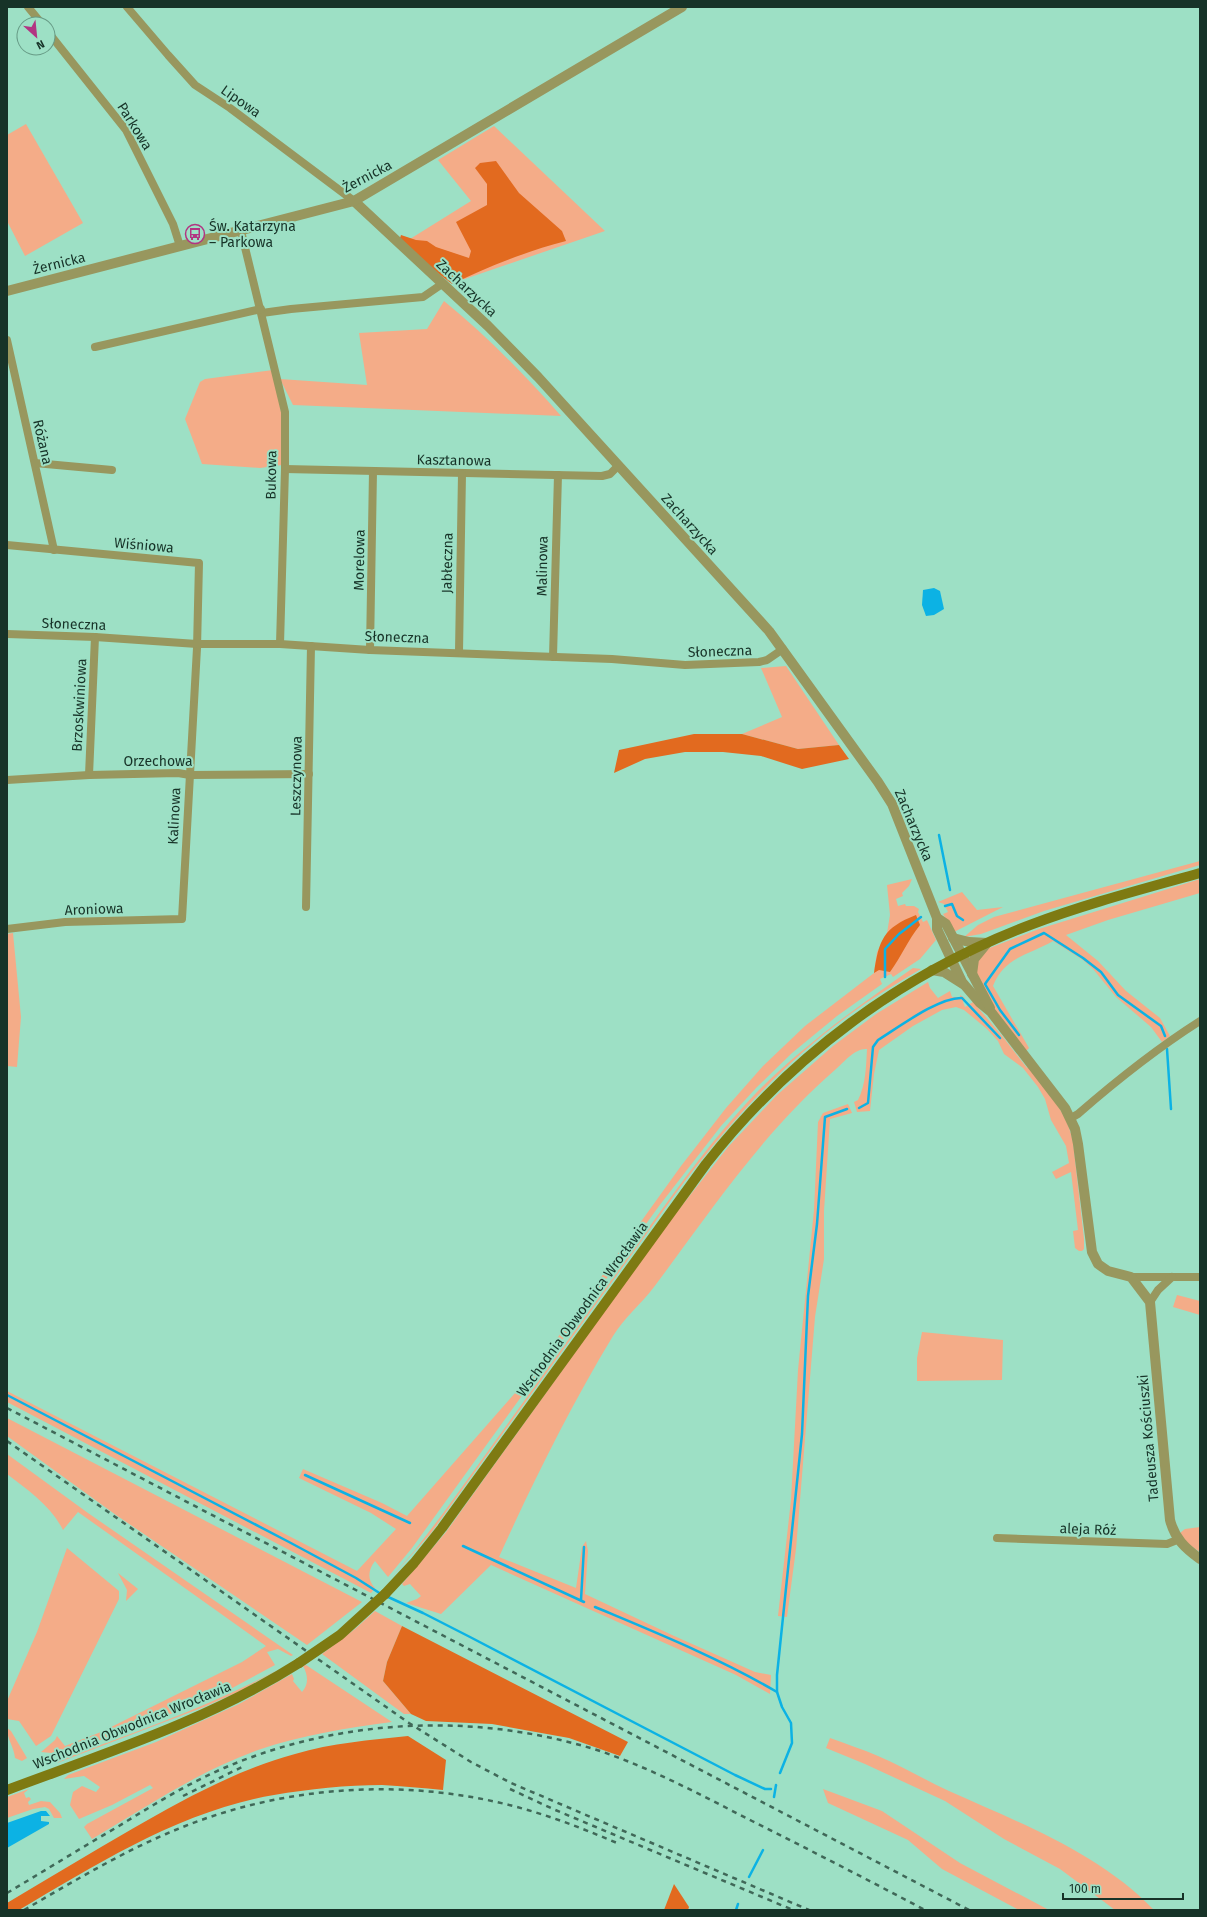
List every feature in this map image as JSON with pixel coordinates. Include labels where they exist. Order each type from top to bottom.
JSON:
[{"type":"main road","name":"Wschodnia Obwodnica Wrocławia","points":[[7,1790],[210,1711],[266,1684],[300,1663],[340,1635],[385,1594],[414,1563],[442,1528],[706,1164],[734,1129],[776,1084],[829,1038],[887,996],[932,970],[987,943],[1056,916],[1200,873]]},
{"type":"street","points":[[28,7],[35,16]]},
{"type":"street","name":"Lipowa","points":[[127,7],[168,56],[195,85],[230,108],[354,201]]},
{"type":"street","name":"Żernicka","points":[[7,291],[354,201],[682,7]]},
{"type":"street","name":"Parkowa","points":[[56,42],[126,130],[172,224],[180,246]]},
{"type":"street","name":"Zacharzycka","points":[[354,201],[538,377],[769,631],[863,760],[892,804],[937,918],[938,929],[952,960],[964,984],[980,1003],[991,1012]]},
{"type":"street","name":"Bukowa","points":[[241,231],[262,311],[285,412],[285,469],[280,644]]},
{"type":"street","points":[[95,347],[262,311],[423,297],[442,284]]},
{"type":"street","name":"Różana","points":[[7,340],[54,550]]},
{"type":"street","points":[[35,463],[112,470]]},
{"type":"street","name":"Kasztanowa","points":[[285,469],[602,476],[610,474],[618,466]]},
{"type":"street","name":"Morelowa","points":[[370,650],[373,471]]},
{"type":"street","name":"Jabłeczna","points":[[459,652],[462,474]]},
{"type":"street","name":"Malinowa","points":[[553,657],[558,475]]},
{"type":"street","name":"Wiśniowa","points":[[7,545],[199,563],[197,644]]},
{"type":"street","name":"Słoneczna","points":[[7,634],[95,637],[197,644],[280,644],[370,650],[459,652],[692,665],[759,662],[767,660],[783,650]]},
{"type":"street","name":"Brzoskwiniowa","points":[[89,775],[95,637]]},
{"type":"street","name":"Kalinowa","points":[[182,919],[197,644]]},
{"type":"street","name":"Leszczynowa","points":[[306,907],[311,646]]},
{"type":"street","name":"Orzechowa","points":[[7,780],[89,775],[178,773],[190,775],[309,774]]},
{"type":"street","name":"Zacharzycka","points":[[937,918],[946,924],[991,1012],[1065,1108],[1071,1118]]},
{"type":"street","name":"Aroniowa","points":[[7,929],[65,922],[182,919]]},
{"type":"street","points":[[953,938],[970,942],[987,943]]},
{"type":"street","points":[[972,974],[974,959],[987,943]]},
{"type":"street","points":[[932,970],[944,972],[964,984]]},
{"type":"street","points":[[1200,1021],[1124,1074],[1078,1114],[1071,1118],[1078,1144],[1092,1252],[1098,1264],[1108,1271],[1131,1277],[1200,1277]]},
{"type":"street","points":[[1131,1277],[1150,1302],[1158,1290],[1172,1277]]},
{"type":"street","name":"Tadeusza Kościuszki","points":[[1150,1302],[1170,1520],[1178,1540],[1185,1548],[1200,1559]]},
{"type":"street","name":"aleja Róż","points":[[997,1538],[1167,1544],[1178,1540]]},
{"type":"shaded area","points":[[26,124],[83,223],[25,256],[7,221],[7,135]]},
{"type":"shaded area","points":[[494,126],[605,231],[456,282],[410,239],[471,201],[438,160]]},
{"type":"shaded area","points":[[496,161],[519,193],[562,231],[566,241],[508,260],[452,284],[430,267],[400,238],[401,235],[416,240],[427,241],[436,247],[469,258],[471,251],[456,222],[487,205],[487,184],[475,168],[480,163]]},
{"type":"shaded area","points":[[444,301],[505,356],[561,416],[293,405],[280,379],[367,385],[359,333],[427,329]]},
{"type":"shaded area","points":[[273,370],[282,417],[282,465],[260,468],[202,464],[185,419],[200,382],[205,379]]},
{"type":"shaded area","points":[[786,666],[839,745],[798,749],[742,734],[782,717],[761,668]]},
{"type":"shaded area","points":[[694,734],[742,734],[798,749],[839,745],[849,759],[802,769],[761,756],[723,752],[685,752],[645,759],[614,773],[619,750]]},
{"type":"shaded area","points":[[1200,861],[1200,865],[1044,911],[981,934],[964,937],[978,925],[994,917]]},
{"type":"shaded area","points":[[912,879],[909,886],[902,893],[903,896],[896,899],[898,906],[905,904],[906,906],[914,906],[919,909],[918,912],[923,922],[927,920],[936,940],[920,959],[893,977],[891,974],[880,979],[882,984],[837,1016],[792,1053],[757,1087],[721,1126],[659,1206],[412,1548],[388,1577],[375,1561],[369,1575],[372,1585],[375,1588],[371,1593],[7,1402],[7,1391],[357,1571],[396,1529],[371,1513],[299,1478],[303,1469],[382,1503],[407,1516],[530,1376],[681,1166],[726,1108],[763,1066],[805,1026],[874,973],[877,952],[887,933],[890,915],[887,885]]},
{"type":"shaded area","points":[[1200,879],[1200,893],[1108,920],[1066,935],[1098,961],[1126,991],[1160,1018],[1170,1036],[1162,1042],[1151,1027],[1116,997],[1093,969],[1083,960],[1053,941],[1010,963],[998,976],[993,986],[1029,1048],[1026,1051],[994,1009],[974,967],[987,949],[1039,929]]},
{"type":"shaded area","points":[[962,892],[977,910],[1003,907],[954,932],[943,914],[948,912],[944,904],[938,902]]},
{"type":"shaded area","points":[[916,915],[920,925],[890,972],[879,970],[874,973],[878,952],[884,936],[896,925]]},
{"type":"shaded area","points":[[13,933],[21,1017],[17,1067],[7,1066],[7,934]]},
{"type":"shaded area","points":[[913,968],[921,969],[858,1009],[824,1034],[800,1054],[735,1120],[676,1193],[431,1533],[390,1579],[415,1550],[444,1512],[670,1198],[720,1133],[757,1092],[793,1058],[813,1042],[872,997]]},
{"type":"shaded area","points":[[928,982],[930,988],[938,998],[950,991],[952,997],[960,997],[960,995],[965,998],[963,1002],[965,1007],[973,1002],[1027,1068],[1029,1066],[1061,1112],[1070,1131],[1073,1142],[1084,1249],[1079,1251],[1075,1248],[1073,1231],[1078,1230],[1071,1172],[1056,1179],[1052,1172],[1069,1163],[1066,1146],[1051,1120],[1045,1099],[1038,1087],[1023,1068],[1004,1054],[998,1041],[987,1029],[964,1010],[956,1007],[942,1010],[913,1026],[879,1050],[874,1074],[870,1111],[857,1112],[854,1102],[858,1100],[861,1094],[864,1082],[867,1049],[854,1053],[810,1093],[761,1146],[717,1201],[654,1287],[617,1329],[567,1417],[499,1557],[576,1588],[582,1547],[586,1541],[588,1551],[585,1594],[755,1672],[771,1675],[770,1694],[736,1675],[491,1565],[441,1614],[406,1603],[421,1596],[410,1584],[404,1586],[402,1584],[446,1532],[665,1227],[728,1147],[777,1095],[833,1046],[876,1014]]},
{"type":"shaded area","points":[[848,1104],[852,1113],[830,1119],[824,1211],[824,1259],[815,1317],[796,1549],[787,1617],[778,1616],[791,1500],[798,1370],[814,1210],[818,1122],[823,1113]]},
{"type":"shaded area","points":[[1177,1295],[1200,1301],[1200,1315],[1173,1307]]},
{"type":"shaded area","points":[[922,1332],[1003,1340],[1002,1380],[917,1381],[917,1358]]},
{"type":"shaded area","points":[[7,1418],[362,1602],[307,1645],[116,1515],[7,1436]]},
{"type":"shaded area","points":[[7,1454],[88,1513],[293,1655],[291,1656],[278,1649],[267,1652],[275,1665],[223,1693],[153,1721],[62,1754],[41,1752],[55,1740],[57,1736],[65,1746],[101,1732],[242,1662],[266,1646],[78,1512],[63,1530],[46,1506],[31,1492],[7,1474]]},
{"type":"shaded area","points":[[1200,1527],[1200,1552],[1185,1542],[1180,1533],[1185,1529]]},
{"type":"shaded area","points":[[67,1548],[119,1591],[119,1599],[51,1736],[36,1746],[19,1721],[7,1719],[7,1701],[37,1632]]},
{"type":"shaded area","points":[[118,1573],[138,1589],[126,1601],[127,1590]]},
{"type":"shaded area","points":[[375,1611],[402,1626],[387,1662],[383,1681],[411,1714],[404,1714],[322,1654],[355,1629]]},
{"type":"shaded area","points":[[402,1626],[628,1742],[620,1756],[569,1738],[492,1724],[426,1721],[411,1714],[383,1681],[387,1662]]},
{"type":"shaded area","points":[[306,1665],[392,1722],[307,1736],[258,1750],[215,1768],[194,1779],[92,1839],[84,1827],[87,1824],[153,1788],[150,1785],[112,1805],[79,1819],[70,1805],[73,1792],[82,1786],[96,1792],[100,1787],[84,1776],[64,1779],[68,1775],[156,1742],[239,1704],[292,1674],[294,1679],[293,1681],[302,1692],[307,1683],[307,1676],[303,1666]]},
{"type":"shaded area","points":[[279,1669],[240,1691],[204,1707],[57,1763],[46,1760],[65,1758],[147,1728],[227,1695]]},
{"type":"shaded area","points":[[7,1728],[11,1731],[27,1758],[22,1761],[15,1758]]},
{"type":"shaded area","points":[[408,1736],[446,1760],[443,1790],[405,1786],[355,1786],[287,1793],[240,1803],[206,1813],[174,1826],[110,1857],[19,1910],[7,1910],[7,1903],[85,1856],[171,1807],[211,1786],[252,1768],[323,1747],[351,1742]]},
{"type":"shaded area","points":[[830,1738],[887,1760],[940,1787],[1030,1827],[1057,1841],[1108,1871],[1154,1910],[1115,1910],[1060,1869],[1004,1839],[945,1801],[865,1764],[826,1748]]},
{"type":"shaded area","points":[[29,1789],[24,1793],[26,1798],[29,1797],[31,1799],[28,1802],[29,1805],[41,1801],[50,1802],[60,1813],[62,1818],[54,1818],[49,1809],[45,1807],[33,1809],[7,1818],[7,1797]]},
{"type":"shaded area","points":[[823,1789],[882,1811],[960,1863],[1049,1910],[1019,1910],[942,1869],[908,1840],[828,1803]]},
{"type":"shaded area","points":[[674,1884],[689,1907],[688,1910],[664,1910]]},
{"type":"water","points":[[934,588],[940,591],[944,609],[934,615],[926,616],[922,605],[923,590]]},
{"type":"water","points":[[41,1811],[46,1811],[50,1816],[41,1816],[41,1821],[49,1822],[49,1824],[7,1848],[7,1823]]},
{"type":"waterway","points":[[939,835],[950,890]]},
{"type":"waterway","points":[[945,906],[952,904],[957,916],[963,920]]},
{"type":"waterway","points":[[885,977],[885,949],[899,934],[921,917]]},
{"type":"waterway","points":[[1019,1035],[1000,1010],[985,984],[1010,949],[1044,933],[1083,958],[1101,972],[1118,995],[1161,1026],[1165,1036]]},
{"type":"waterway","points":[[859,1108],[868,1103],[873,1047],[878,1040],[931,1007],[942,1002],[962,998],[1000,1038]]},
{"type":"waterway","points":[[1167,1049],[1171,1109]]},
{"type":"waterway","points":[[780,1773],[792,1743],[791,1723],[782,1707],[777,1692],[777,1675],[802,1434],[808,1296],[817,1224],[825,1117],[847,1109]]},
{"type":"waterway","points":[[7,1395],[289,1542],[356,1578],[381,1594]]},
{"type":"waterway","points":[[305,1475],[410,1523]]},
{"type":"waterway","points":[[463,1546],[584,1602]]},
{"type":"waterway","points":[[581,1600],[584,1547]]},
{"type":"waterway","points":[[386,1596],[470,1637],[735,1775],[765,1789],[771,1789]]},
{"type":"waterway","points":[[595,1607],[665,1636],[710,1657],[777,1692]]},
{"type":"waterway","points":[[774,1797],[776,1785]]},
{"type":"waterway","points":[[749,1877],[763,1850]]},
{"type":"waterway","points":[[736,1910],[738,1904]]},
{"type":"railway","points":[[7,1408],[969,1910]]},
{"type":"railway","points":[[7,1441],[409,1723],[471,1762],[511,1783],[809,1910]]},
{"type":"railway","points":[[7,1893],[183,1788],[210,1774],[269,1751],[314,1739],[361,1730],[409,1726],[456,1726],[504,1730],[551,1738],[617,1757],[695,1792],[925,1910]]},
{"type":"railway","points":[[183,1796],[244,1766]]},
{"type":"railway","points":[[24,1910],[94,1870],[166,1834],[208,1818],[251,1805],[294,1796],[339,1791],[384,1789],[429,1791],[473,1797],[542,1814],[617,1843]]},
{"type":"railway","points":[[510,1789],[553,1809],[793,1910]]},
{"type":"place","name":"Św. Katarzyna – Parkowa","points":[[195,234]]}]
